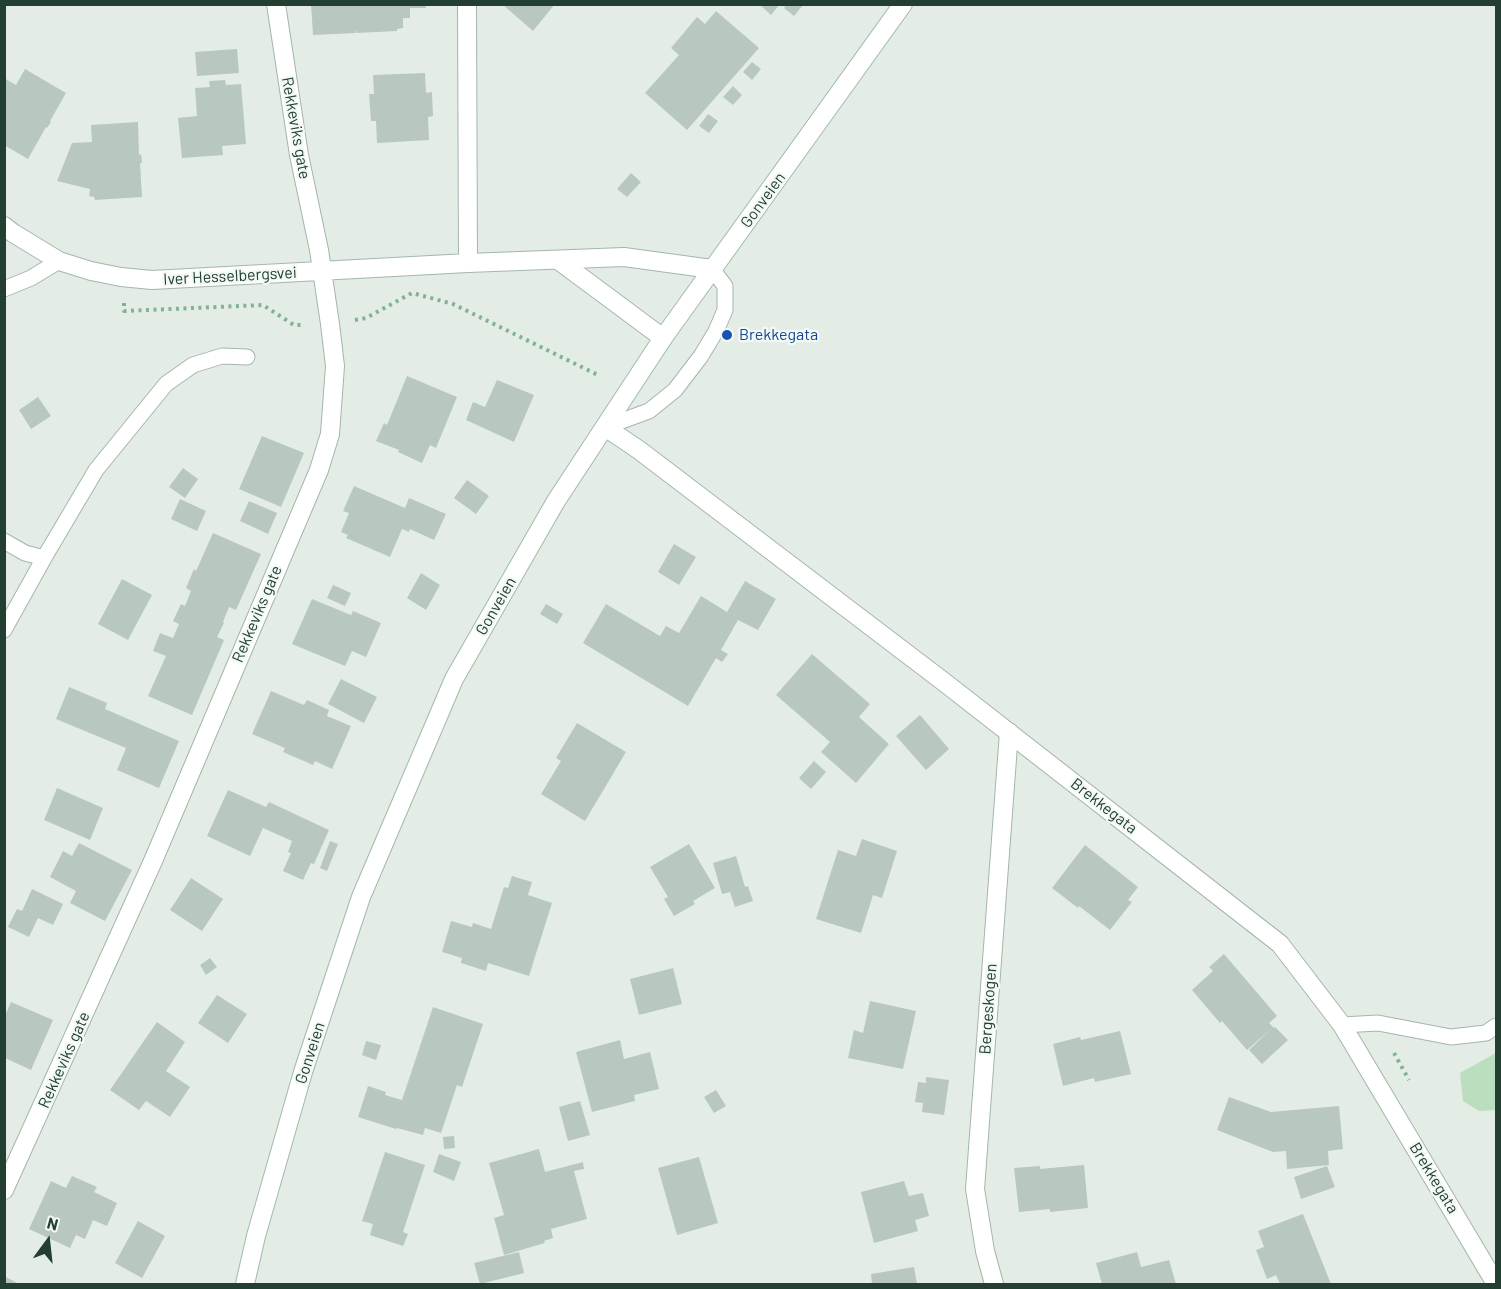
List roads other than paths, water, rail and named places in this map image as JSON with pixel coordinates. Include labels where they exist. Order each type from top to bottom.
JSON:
[{"type":"street","name":"Rekkeviks gate","points":[[4,1190],[153,861],[319,470],[330,434],[335,366],[322,271],[299,155],[276,4]]},
{"type":"street","points":[[467,4],[468,263]]},
{"type":"street","name":"Gonveien","points":[[245,1284],[256,1236],[303,1072],[366,886],[454,679],[556,501],[663,338],[903,4]]},
{"type":"street","name":"Iver Hesselbergsvei","points":[[4,226],[59,261],[121,277],[152,279],[624,257],[712,269]]},
{"type":"street","points":[[558,260],[663,338]]},
{"type":"street","name":"Brekkegata","points":[[605,427],[648,457],[1009,732],[1281,944],[1342,1025],[1497,1284]]},
{"type":"street","name":"Bergeskogen","points":[[994,1284],[985,1251],[975,1189],[1009,732]]},
{"type":"lane","points":[[4,290],[31,278],[59,261]]},
{"type":"lane","points":[[605,427],[649,411],[675,390],[701,356],[725,310],[725,286],[712,269]]},
{"type":"lane","points":[[4,630],[96,470],[166,384],[193,364],[222,356],[246,357]]},
{"type":"lane","points":[[4,541],[25,553],[44,558]]},
{"type":"lane","points":[[1342,1025],[1378,1023],[1451,1037],[1486,1033],[1497,1026]]},
{"type":"place","name":"Brekkegata","points":[[727,335]]}]
